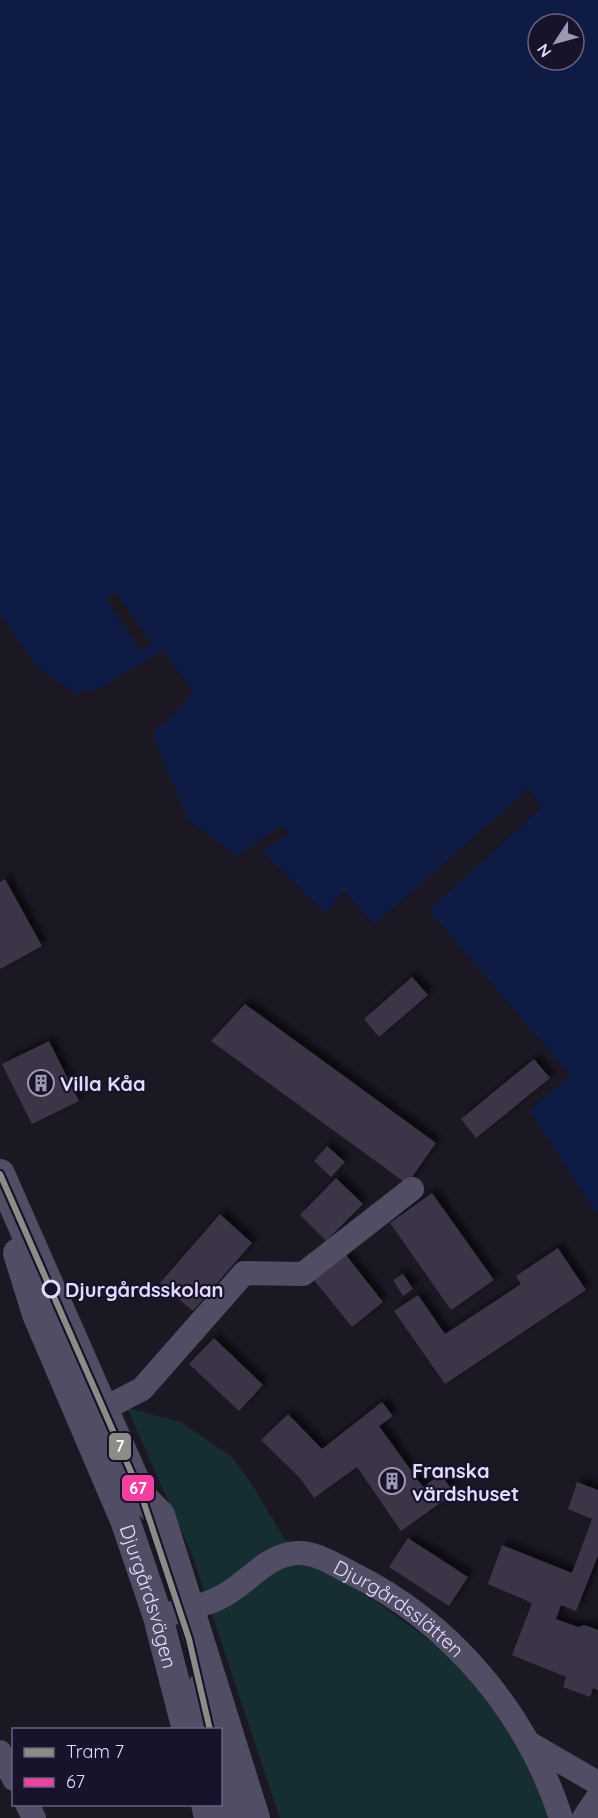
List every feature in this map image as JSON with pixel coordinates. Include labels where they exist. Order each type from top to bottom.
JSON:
[{"type":"street","name":"Djurgårdsvägen","points":[[0,1174],[94,1414],[125,1520],[174,1612],[220,1728]]},
{"type":"street","points":[[94,1414],[142,1389],[244,1273],[303,1274],[412,1190]]},
{"type":"street","name":"Djurgårdsvägen","points":[[6,1218],[37,1314],[142,1497],[160,1515],[187,1728]]},
{"type":"street","name":"Djurgårdsslätten","points":[[174,1612],[220,1598],[275,1559],[296,1553],[313,1555],[361,1578],[450,1640],[496,1693],[532,1745],[550,1784],[561,1818]]},
{"type":"street","name":"Djurgårdsvägen","points":[[174,1612],[197,1728]]},
{"type":"street","name":"Djurgårdsvägen","points":[[174,1612],[209,1728]]},
{"type":"street","name":"Djurgårdsvägen","points":[[222,1734],[255,1818]]},
{"type":"street","points":[[532,1745],[598,1783]]},
{"type":"street","points":[[0,1752],[12,1775]]},
{"type":"street","points":[[222,1780],[232,1818]]},
{"type":"street","points":[[584,1818],[598,1797]]},
{"type":"green space","points":[[127,1408],[181,1422],[232,1457],[251,1483],[284,1538],[314,1564],[356,1587],[450,1655],[522,1746],[550,1818],[280,1818],[191,1552]]},
{"type":"water","points":[[0,0],[598,0],[598,1216],[529,1110],[571,1076],[429,910],[542,807],[528,789],[374,925],[344,891],[326,913],[262,852],[288,833],[282,825],[237,856],[188,820],[156,743],[155,730],[168,720],[194,692],[162,650],[99,689],[75,693],[38,668],[0,614]]},
{"type":"pier","points":[[116,592],[152,644],[141,651],[106,599]]},
{"type":"building","points":[[5,879],[42,946],[0,969],[0,882]]},
{"type":"building","points":[[412,977],[428,995],[379,1037],[364,1019]]},
{"type":"building","points":[[245,1004],[436,1143],[407,1184],[211,1041]]},
{"type":"building","name":"Villa Kåa","points":[[49,1041],[79,1101],[32,1124],[2,1064]]},
{"type":"building","points":[[534,1059],[550,1078],[476,1138],[461,1119]]},
{"type":"building","points":[[327,1146],[345,1162],[331,1177],[314,1161]]},
{"type":"building","points":[[336,1178],[363,1204],[326,1241],[300,1215]]},
{"type":"building","points":[[432,1193],[494,1280],[451,1310],[390,1223]]},
{"type":"building","points":[[220,1214],[252,1243],[193,1311],[160,1283]]},
{"type":"building","points":[[558,1248],[586,1290],[445,1384],[394,1311],[418,1295],[445,1334],[521,1284],[516,1276]]},
{"type":"building","points":[[346,1255],[383,1302],[352,1327],[314,1280]]},
{"type":"building","points":[[403,1274],[413,1289],[403,1296],[393,1280]]},
{"type":"building","points":[[214,1338],[263,1385],[239,1411],[189,1364]]},
{"type":"building","points":[[382,1402],[393,1416],[379,1426],[423,1487],[441,1474],[454,1493],[401,1531],[357,1467],[314,1498],[300,1478],[261,1440],[288,1414],[322,1449]]},
{"type":"building","points":[[577,1482],[598,1490],[598,1556],[576,1611],[561,1605],[556,1619],[578,1627],[585,1625],[598,1630],[598,1690],[593,1688],[590,1697],[563,1687],[566,1677],[512,1655],[532,1603],[488,1584],[502,1545],[572,1573],[592,1519],[568,1509]]},
{"type":"building","points":[[408,1538],[468,1577],[449,1606],[389,1567]]},
{"type":"tram line","name":"7","points":[[0,1174],[142,1497],[189,1639],[210,1728]]},
{"type":"transit line","name":"67","points":[[0,1174],[142,1497],[189,1639],[210,1728]]},
{"type":"place","name":"Villa Kåa","points":[[41,1083]]},
{"type":"place","name":"Djurgårdsskolan","points":[[51,1289]]},
{"type":"place","name":"Franska värdshuset","points":[[392,1481]]}]
